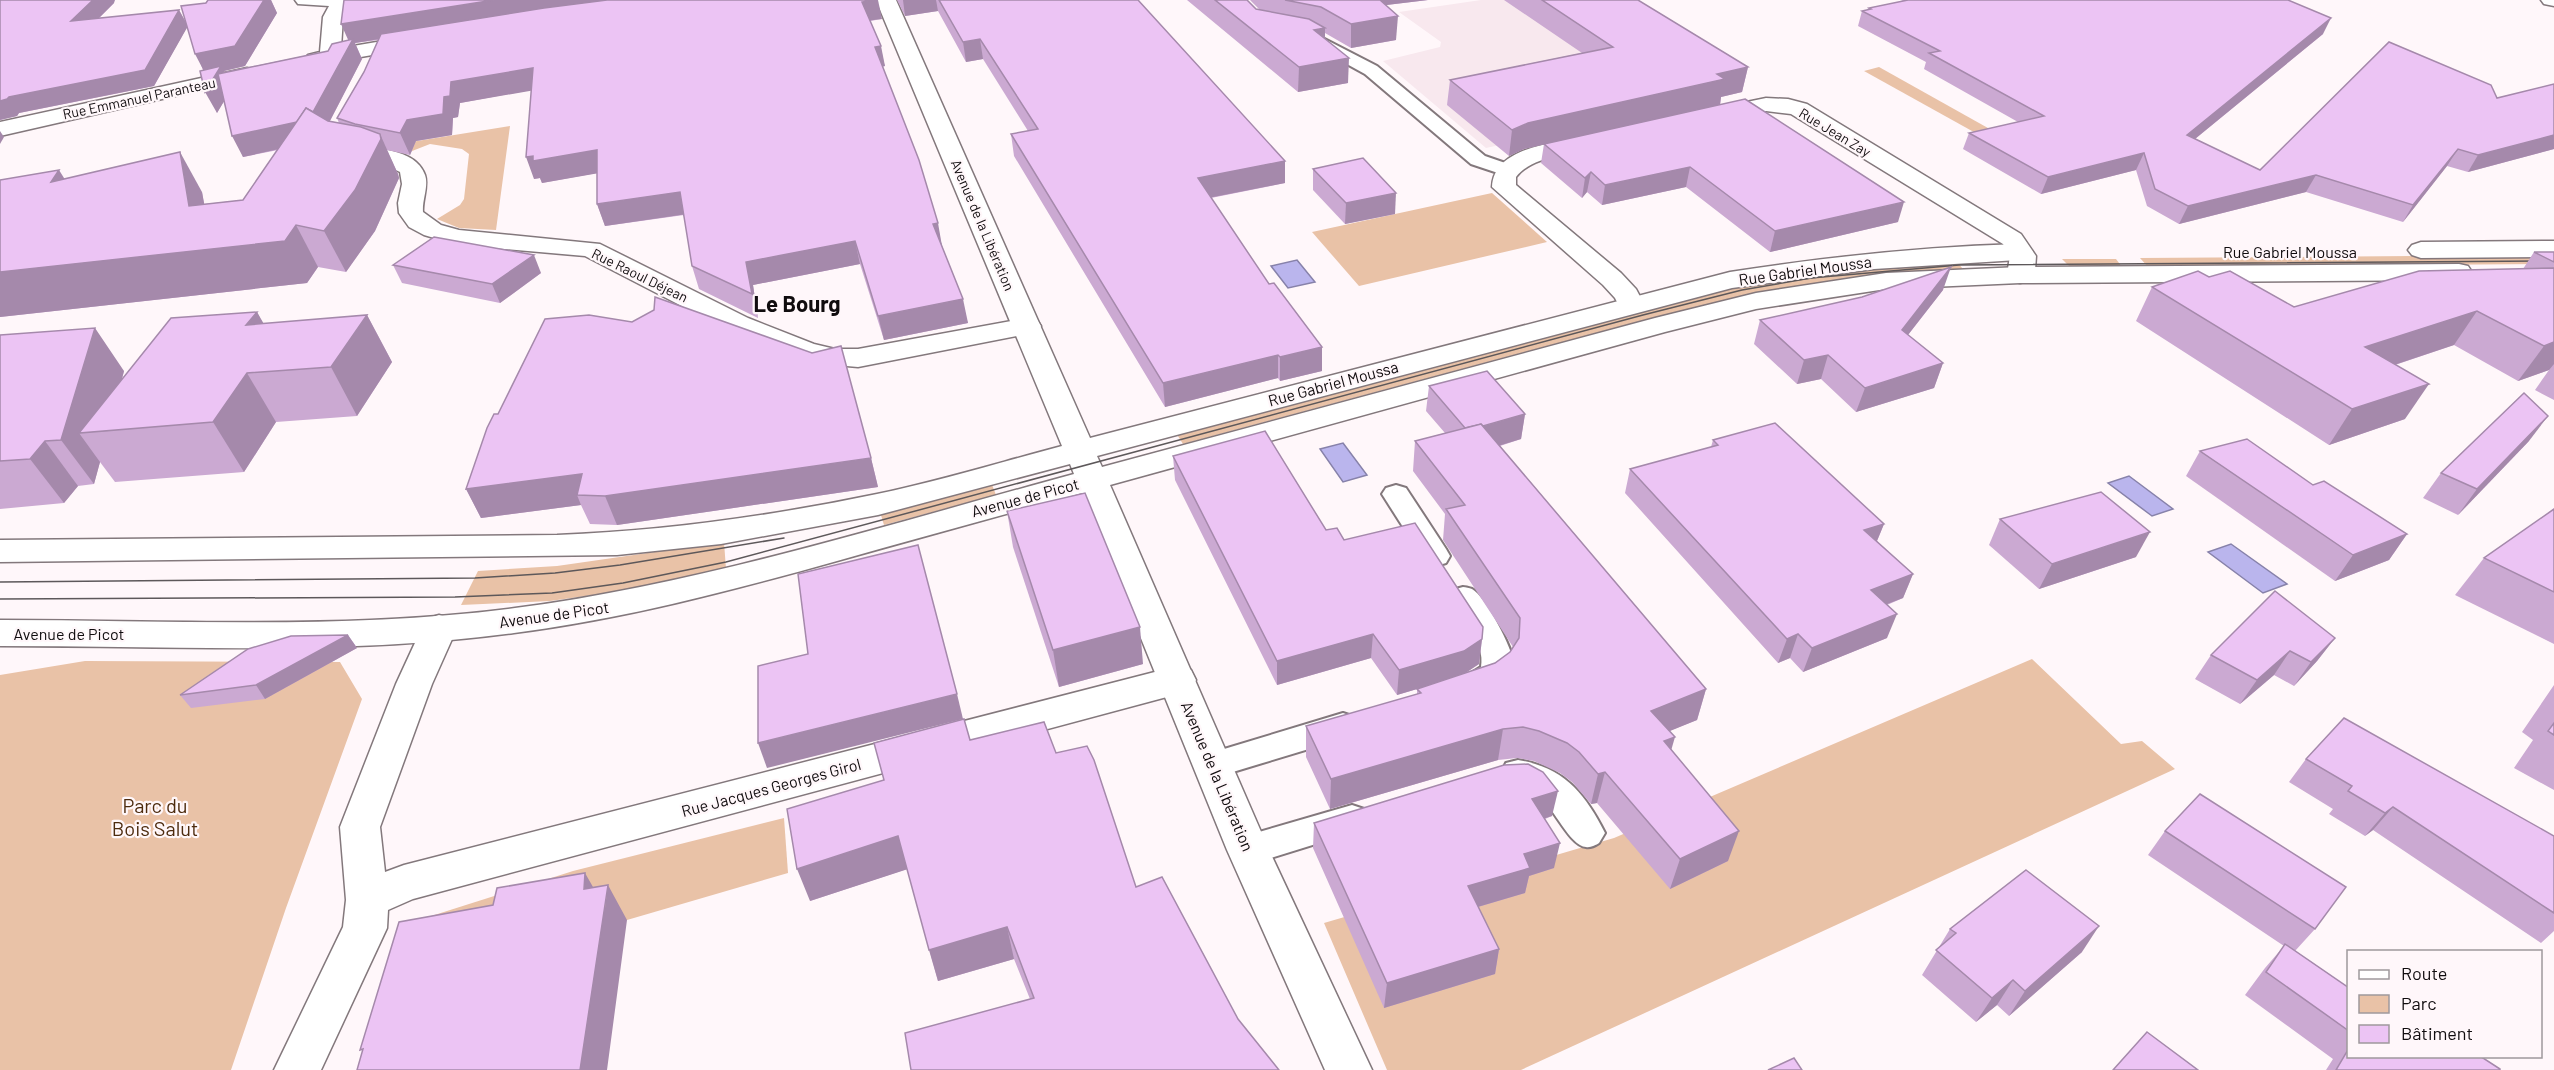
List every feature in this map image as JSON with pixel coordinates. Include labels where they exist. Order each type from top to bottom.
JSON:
[{"type":"street","points":[[305,0],[344,0]]},
{"type":"street","points":[[330,56],[333,17],[344,0]]},
{"type":"street","name":"Avenue de la Libération","points":[[886,0],[1178,680],[1248,850],[1349,1070]]},
{"type":"street","points":[[295,64],[437,38]]},
{"type":"street","points":[[366,77],[380,48]]},
{"type":"street","name":"Rue Emmanuel Paranteau","points":[[0,129],[271,69]]},
{"type":"street","name":"Rue Jean Zay","points":[[1687,121],[1763,104],[1784,103],[1799,109],[2012,240],[2021,264]]},
{"type":"street","name":"Rue Raoul Déjean","points":[[338,130],[333,140],[337,146],[403,163],[411,169],[414,177],[409,212],[413,220],[437,233],[458,237],[591,249],[738,324],[827,357],[858,358],[1027,326]]},
{"type":"street","points":[[1610,139],[1516,162],[1507,170],[1502,180],[1504,187],[1612,279],[1627,295],[1631,304]]},
{"type":"street","name":"Rue Gabriel Moussa","points":[[1085,465],[1756,301],[1886,281],[2021,264],[2554,249]]},
{"type":"street","name":"Rue Gabriel Moussa","points":[[1085,465],[1631,304],[1730,280],[1802,268],[1864,260],[1962,253],[2021,264],[2554,271]]},
{"type":"street","name":"Avenue de Picot","points":[[0,551],[557,546],[675,539],[801,520],[1085,465]]},
{"type":"street","name":"Avenue de Picot","points":[[0,633],[322,634],[439,628],[607,607],[670,593],[1085,465]]},
{"type":"street","points":[[297,1070],[365,928],[367,900],[360,827],[414,684],[439,628]]},
{"type":"street","name":"Rue Jacques Georges Girol","points":[[367,900],[416,880],[1178,680]]},
{"type":"lane","points":[[1294,33],[1314,37],[1371,70],[1478,160],[1507,170]]},
{"type":"lane","points":[[1396,494],[1497,650],[1500,661],[1496,671],[1488,679],[1451,694]]},
{"type":"lane","points":[[1213,765],[1371,717]]},
{"type":"lane","points":[[1487,779],[1520,772],[1537,776],[1554,786],[1587,833]]},
{"type":"lane","points":[[1248,850],[1385,809]]},
{"type":"shaded area","points":[[1481,0],[1596,0],[1742,92],[1486,148],[1383,61],[1440,47],[1441,42],[1399,12]]},
{"type":"shaded area","points":[[1297,260],[1315,282],[1288,288],[1271,266]]},
{"type":"shaded area","points":[[1343,443],[1367,475],[1343,482],[1320,449]]},
{"type":"shaded area","points":[[2129,476],[2173,509],[2152,516],[2108,483]]},
{"type":"shaded area","points":[[2231,544],[2287,584],[2263,593],[2208,552]]},
{"type":"green space","points":[[1879,67],[2004,137],[1990,141],[1864,71]]},
{"type":"green space","points":[[510,126],[496,230],[459,228],[437,219],[460,205],[464,199],[469,154],[462,149],[430,144],[407,153],[380,147]]},
{"type":"green space","points":[[1492,193],[1547,242],[1359,286],[1312,232]]},
{"type":"green space","points":[[2554,255],[2554,264],[2148,267],[2140,258]]},
{"type":"green space","points":[[2062,259],[2116,259],[2122,267],[2070,267]]},
{"type":"green space","points":[[1955,260],[1963,269],[1879,275],[1748,295],[1648,319],[1183,444],[1176,433],[1736,286],[1805,274]]},
{"type":"green space","points":[[991,482],[996,495],[884,525],[880,512]]},
{"type":"green space","points":[[724,542],[726,569],[621,591],[550,601],[461,605],[478,571],[557,566]]},
{"type":"green space","points":[[2032,659],[2121,744],[2142,741],[2175,769],[1521,1070],[1387,1070],[1324,923],[1614,838]]},
{"type":"green space","name":"Parc du Bois Salut","points":[[85,661],[340,662],[362,699],[286,908],[231,1070],[0,1070],[0,675]]},
{"type":"green space","points":[[784,818],[788,873],[627,920],[603,924],[406,924],[573,871]]},
{"type":"building","points":[[0,0],[93,0],[71,21],[179,10],[145,70],[9,97],[0,101]]},
{"type":"building","points":[[208,0],[264,0],[235,46],[195,54],[181,6],[206,3]]},
{"type":"building","points":[[344,0],[494,0],[341,24]]},
{"type":"building","points":[[607,0],[874,0],[862,2],[881,46],[875,47],[919,160],[938,223],[933,224],[963,299],[878,316],[855,241],[746,262],[752,294],[692,266],[680,192],[597,204],[597,150],[533,161],[533,156],[526,157],[533,68],[451,82],[450,96],[444,97],[443,114],[407,120],[400,133],[337,118],[364,72],[381,34]]},
{"type":"building","points":[[939,0],[1138,0],[1285,161],[1198,178],[1269,284],[1274,283],[1322,347],[1280,357],[1278,355],[1163,383],[1011,134],[1038,129],[980,39],[963,42]]},
{"type":"building","points":[[1215,0],[1247,0],[1256,9],[1309,19],[1325,28],[1314,30],[1349,58],[1299,67]]},
{"type":"building","points":[[1285,0],[1380,0],[1398,16],[1351,24],[1321,7]]},
{"type":"building","points":[[1542,0],[1638,0],[1748,67],[1717,74],[1725,79],[1528,123],[1512,130],[1450,80],[1613,47]]},
{"type":"building","points":[[1908,0],[2288,0],[2331,18],[2187,135],[2260,170],[2389,42],[2491,85],[2497,98],[2554,84],[2554,135],[2478,155],[2458,149],[2413,205],[2316,175],[2188,206],[2155,189],[2144,153],[2048,177],[1969,133],[2044,116],[1929,53],[1940,51],[1862,11]]},
{"type":"building","points":[[353,39],[313,112],[306,108],[297,122],[232,136],[218,74],[328,51],[332,44]]},
{"type":"building","points":[[221,66],[205,92],[200,71]]},
{"type":"building","points":[[1745,99],[1904,202],[1775,231],[1690,167],[1605,185],[1591,172],[1585,178],[1544,144]]},
{"type":"building","points":[[306,108],[328,121],[361,127],[380,134],[381,139],[355,190],[324,231],[296,225],[285,241],[0,272],[0,180],[59,170],[51,182],[180,152],[189,206],[243,200]]},
{"type":"building","points":[[1363,158],[1396,193],[1346,203],[1313,169]]},
{"type":"building","points":[[434,237],[534,255],[492,284],[393,265]]},
{"type":"building","points":[[2534,252],[2554,252],[2554,262]]},
{"type":"building","points":[[1951,267],[1902,330],[1943,363],[1865,388],[1828,355],[1804,360],[1760,320],[1862,297]]},
{"type":"building","points":[[2554,268],[2554,342],[2544,346],[2477,311],[2365,347],[2429,384],[2352,409],[2152,287],[2198,271],[2209,277],[2230,271],[2294,307],[2419,271]]},
{"type":"building","points":[[655,297],[812,353],[841,346],[871,458],[605,496],[577,495],[582,474],[466,489],[487,428],[494,414],[498,414],[545,319],[589,315],[632,322],[654,310]]},
{"type":"building","points":[[257,312],[246,325],[367,315],[331,367],[247,373],[213,422],[79,433],[171,318]]},
{"type":"building","points":[[95,328],[61,440],[45,441],[30,459],[0,461],[0,335]]},
{"type":"building","points":[[1487,371],[1525,414],[1483,426],[1481,424],[1465,428],[1429,386]]},
{"type":"building","points":[[2524,393],[2548,416],[2477,489],[2441,473]]},
{"type":"building","points":[[1775,423],[1884,524],[1864,530],[1913,574],[1871,590],[1897,614],[1812,648],[1798,634],[1787,639],[1630,469],[1718,445],[1713,440]]},
{"type":"building","points":[[1481,424],[1706,689],[1651,711],[1675,737],[1664,741],[1739,831],[1680,859],[1605,772],[1598,774],[1579,752],[1567,743],[1523,727],[1503,729],[1331,779],[1306,726],[1421,693],[1417,689],[1495,663],[1510,652],[1519,638],[1520,618],[1446,509],[1465,505],[1415,441]]},
{"type":"building","points":[[1265,431],[1326,530],[1337,528],[1344,540],[1415,523],[1483,627],[1482,639],[1464,651],[1399,670],[1373,634],[1277,661],[1173,456]]},
{"type":"building","points":[[2247,439],[2313,485],[2324,481],[2407,534],[2353,555],[2200,451]]},
{"type":"building","points":[[2101,492],[2150,532],[2052,564],[2000,519]]},
{"type":"building","points":[[1085,493],[1140,627],[1053,650],[1007,511]]},
{"type":"building","points":[[2554,509],[2554,592],[2484,558]]},
{"type":"building","points":[[918,545],[957,694],[758,743],[758,666],[808,654],[798,574]]},
{"type":"building","points":[[2275,591],[2335,638],[2311,662],[2290,651],[2257,680],[2211,655]]},
{"type":"building","points":[[348,635],[256,685],[180,695],[248,649],[291,636]]},
{"type":"building","points":[[2344,718],[2554,836],[2554,913],[2393,807],[2385,813],[2348,791],[2352,786],[2306,759]]},
{"type":"building","points":[[964,719],[970,740],[1044,722],[1056,753],[1087,746],[1094,760],[1136,887],[1162,877],[1238,1019],[1279,1070],[911,1070],[905,1033],[1034,998],[1007,927],[929,950],[898,836],[797,869],[787,809],[884,780],[874,743]]},
{"type":"building","points":[[2554,723],[2554,735],[2548,731]]},
{"type":"building","points":[[1528,764],[1543,772],[1558,791],[1532,799],[1560,843],[1524,854],[1530,868],[1468,886],[1499,949],[1387,983],[1314,823],[1504,765]]},
{"type":"building","points":[[2200,794],[2346,887],[2315,929],[2165,831]]},
{"type":"building","points":[[2026,870],[2099,926],[2025,991],[2013,980],[1992,998],[1936,950],[1956,933],[1950,929]]},
{"type":"building","points":[[585,873],[584,889],[608,885],[580,1070],[357,1070],[363,1049],[360,1050],[399,922],[493,905],[497,888]]},
{"type":"building","points":[[2285,944],[2347,987],[2347,1030],[2266,972]]},
{"type":"building","points":[[2147,1032],[2198,1070],[2113,1070]]},
{"type":"building","points":[[2347,1051],[2347,1058],[2483,1058],[2500,1069],[2500,1070],[2336,1070]]},
{"type":"building","points":[[1794,1058],[1802,1070],[1768,1070]]},
{"type":"tram line","points":[[0,599],[455,597],[552,593],[623,583],[726,562],[1643,315],[1742,290],[1811,278],[1959,265],[2554,261]]},
{"type":"tram line","points":[[0,582],[475,578],[555,573],[620,565],[784,538]]},
{"type":"district","name":"Le Bourg","points":[[797,303]]}]
